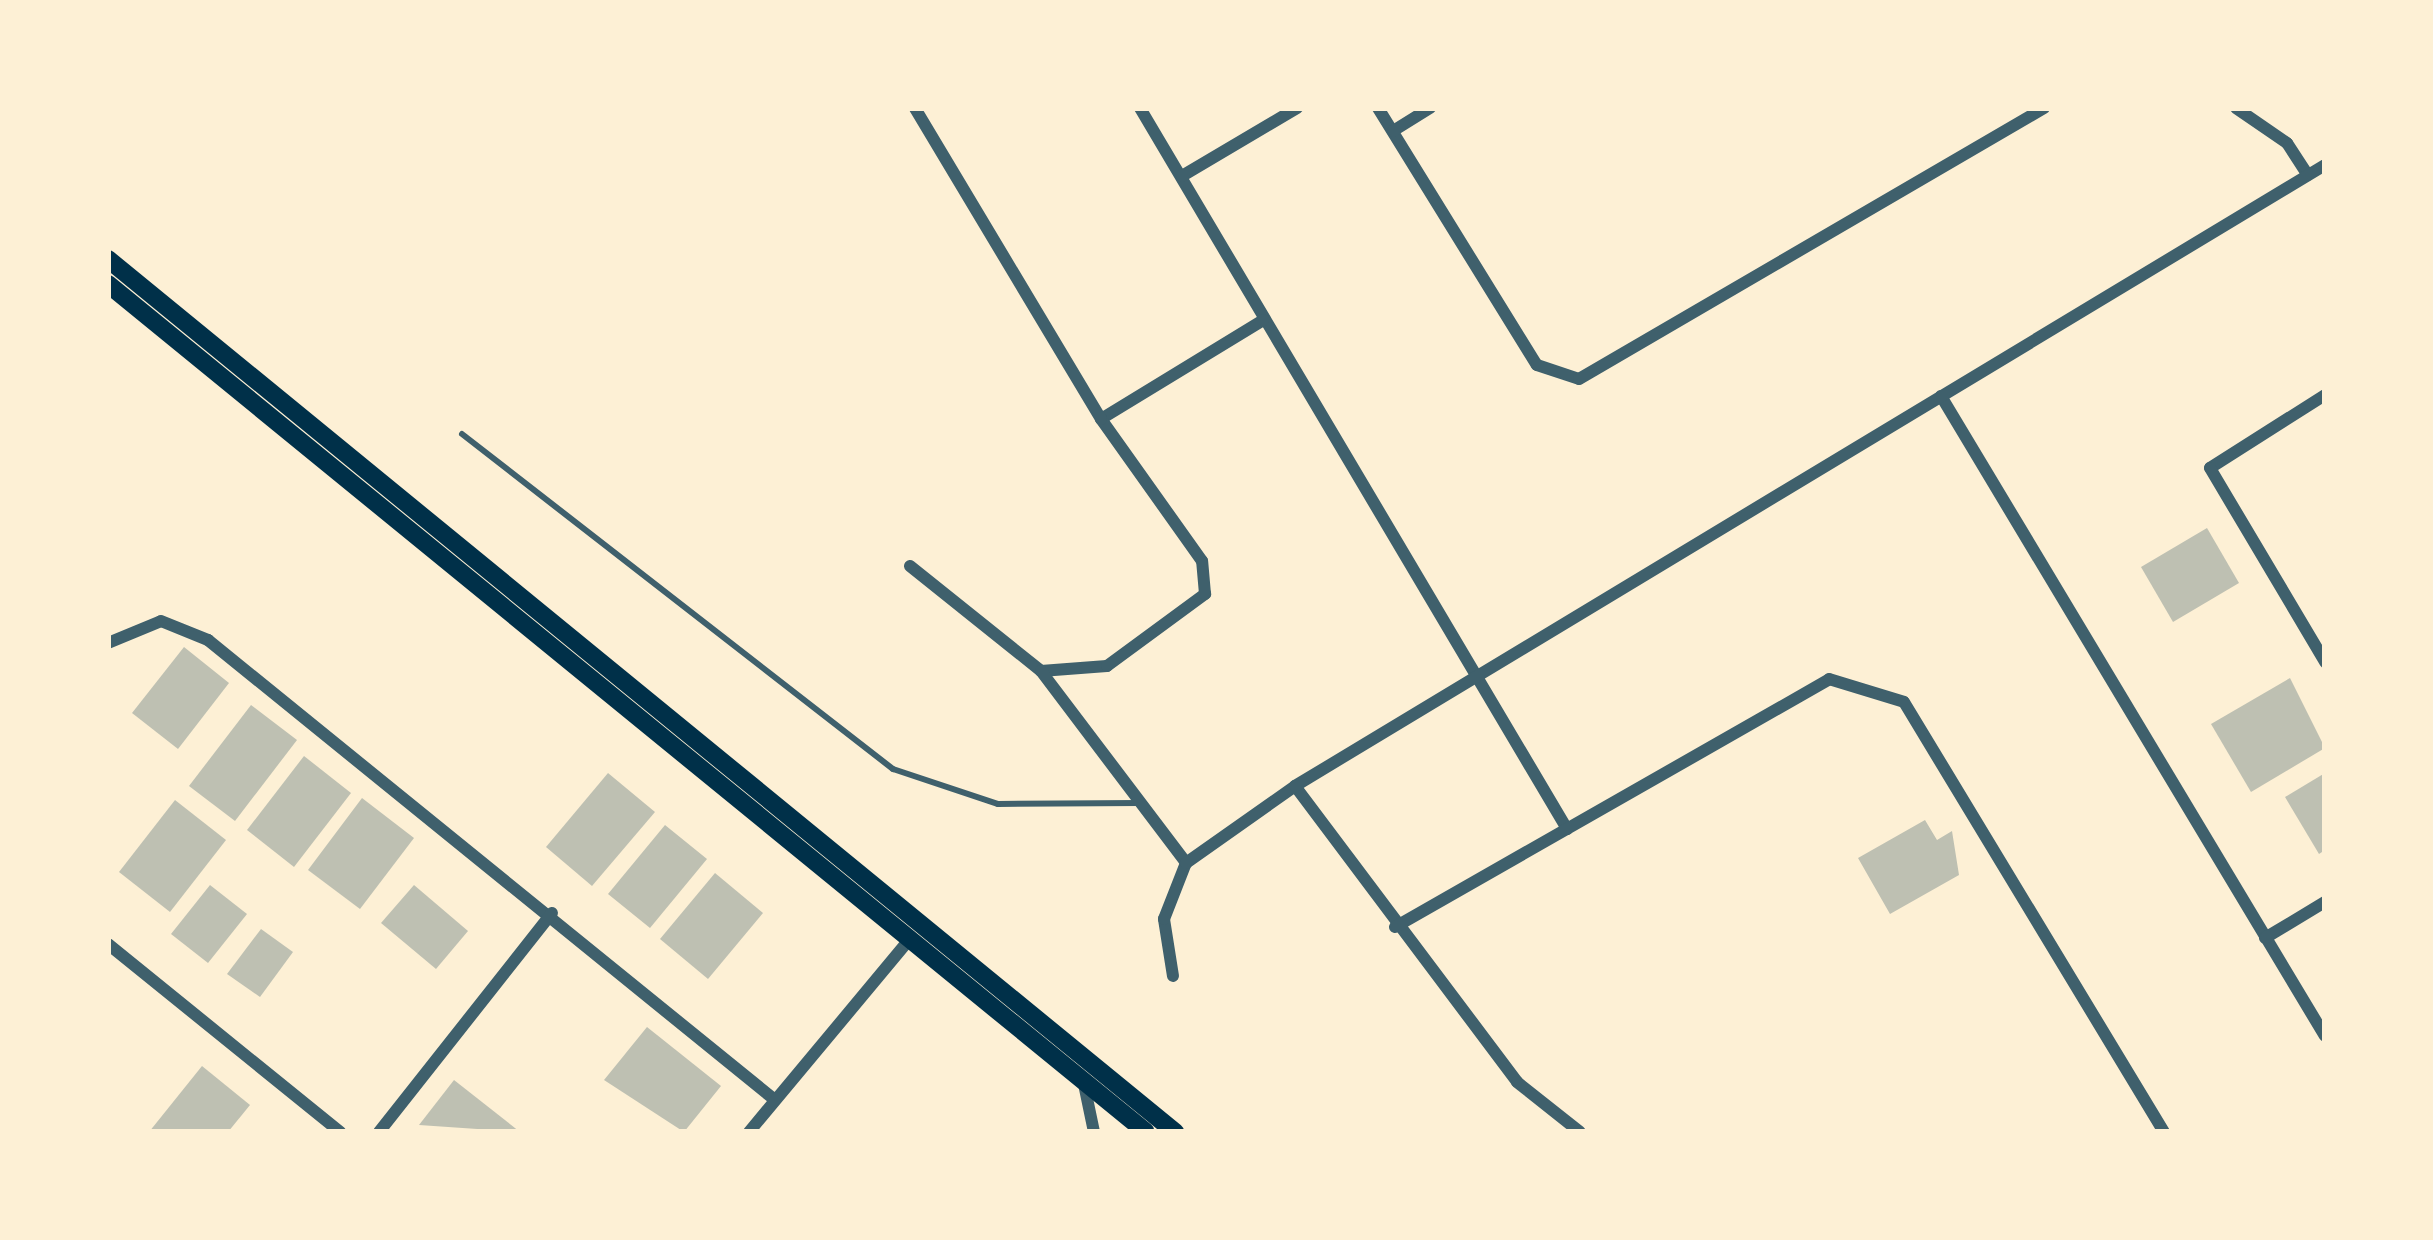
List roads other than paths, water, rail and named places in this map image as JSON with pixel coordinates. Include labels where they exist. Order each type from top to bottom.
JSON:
[{"type":"main road","points":[[108,259],[1175,1132]]},
{"type":"main road","points":[[108,284],[1146,1132]]},
{"type":"street","points":[[915,108],[1101,419],[1202,561],[1205,594],[1107,665],[1041,671]]},
{"type":"street","points":[[1140,108],[1567,829]]},
{"type":"street","points":[[1182,176],[1297,108]]},
{"type":"street","points":[[1378,108],[1537,365],[1579,379],[2044,108]]},
{"type":"street","points":[[1393,131],[1430,108]]},
{"type":"street","points":[[2236,108],[2288,143],[2308,175]]},
{"type":"street","points":[[1173,976],[1164,919],[1186,863],[1295,786],[2325,165]]},
{"type":"street","points":[[1101,419],[1263,320]]},
{"type":"street","points":[[2325,395],[2210,468],[2325,662]]},
{"type":"street","points":[[1941,396],[2325,1036]]},
{"type":"street","points":[[910,566],[1041,671],[1186,863]]},
{"type":"street","points":[[108,643],[147,622],[189,628],[551,914],[776,1100]]},
{"type":"street","points":[[1394,928],[1829,680],[1904,702],[2164,1132]]},
{"type":"street","points":[[1295,786],[1394,928],[1516,1082],[1580,1132]]},
{"type":"street","points":[[2265,938],[2325,902]]},
{"type":"street","points":[[379,1132],[551,914]]},
{"type":"street","points":[[749,1132],[908,941]]},
{"type":"street","points":[[108,944],[340,1132]]},
{"type":"street","points":[[1084,1083],[1094,1132]]},
{"type":"lane","points":[[462,434],[893,770],[998,804],[1143,803]]}]
